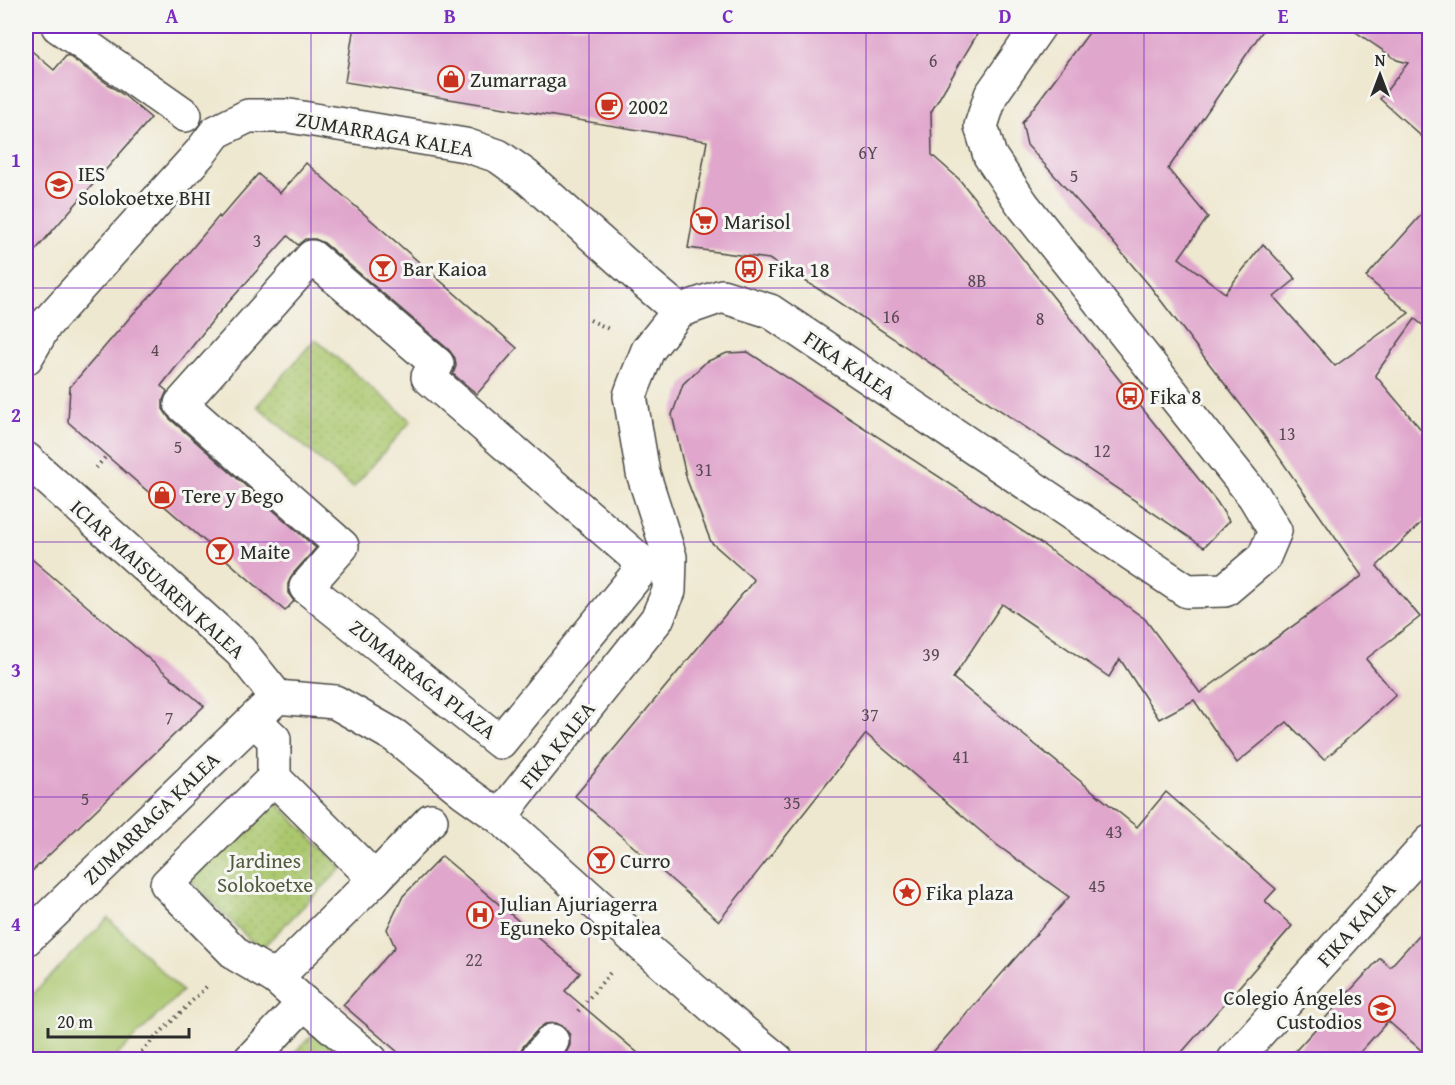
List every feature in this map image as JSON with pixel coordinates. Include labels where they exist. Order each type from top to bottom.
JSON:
[{"type":"street","points":[[58,26],[185,115]]},
{"type":"street","name":"FIKA KALEA","points":[[501,818],[515,797],[657,619],[669,591],[670,557],[643,473],[630,396],[648,350],[678,311],[722,296],[770,311],[1187,591],[1225,590],[1264,557],[1275,531],[1254,496],[1023,205],[990,156],[981,126],[991,95],[1039,26]]},
{"type":"street","name":"ZUMARRAGA KALEA","points":[[26,358],[45,325],[201,152],[216,132],[248,116],[290,116],[465,145],[498,156],[526,176],[678,311]]},
{"type":"street","name":"ZUMARRAGA PLAZA","points":[[312,257],[437,364],[428,377],[645,565],[500,742],[306,587],[342,546],[181,404],[312,257]]},
{"type":"street","name":"ICIAR MAISUAREN KALEA","points":[[26,459],[240,651],[277,697]]},
{"type":"street","points":[[277,697],[335,702],[394,736],[501,818],[720,1013],[777,1059]]},
{"type":"street","name":"ZUMARRAGA KALEA","points":[[26,939],[277,697]]},
{"type":"street","points":[[254,720],[273,740],[274,778],[375,879]]},
{"type":"street","points":[[274,778],[167,884],[237,955],[276,978],[371,1059]]},
{"type":"street","points":[[276,978],[431,820]]},
{"type":"street","name":"FIKA KALEA","points":[[1234,1059],[1430,842]]},
{"type":"street","points":[[249,1059],[304,1003]]},
{"type":"path","points":[[590,320],[617,333]]},
{"type":"path","points":[[92,473],[106,455]]},
{"type":"path","points":[[578,1011],[617,966]]},
{"type":"path","points":[[133,1059],[216,977]]},
{"type":"green space","points":[[315,339],[411,421],[353,488],[257,406]]},
{"type":"green space","name":"Jardines Solokoetxe","points":[[269,795],[342,868],[260,950],[187,877]]},
{"type":"green space","points":[[108,918],[182,991],[113,1059],[26,1059],[26,1001]]},
{"type":"green space","points":[[319,1028],[351,1060],[287,1060]]},
{"type":"building","points":[[354,26],[982,26],[931,112],[932,155],[959,179],[1217,502],[1229,521],[1204,547],[833,298],[769,259],[688,248],[707,141],[345,82]]},
{"type":"building","points":[[1094,26],[1266,26],[1168,169],[1208,217],[1179,258],[1225,293],[1263,244],[1296,279],[1274,297],[1335,366],[1409,313],[1366,277],[1430,205],[1430,331],[1415,319],[1375,375],[1430,440],[1430,514],[1377,566],[1420,617],[1366,659],[1396,695],[1324,760],[1287,722],[1237,763],[1194,700],[1159,719],[1120,659],[1109,677],[1002,604],[953,678],[1137,827],[1166,792],[1276,889],[1265,901],[1292,926],[1176,1059],[927,1059],[1069,897],[997,845],[866,734],[719,921],[575,796],[754,580],[711,542],[687,480],[672,415],[683,384],[706,362],[727,353],[748,352],[1039,542],[1145,619],[1200,693],[1362,576],[1260,430],[1149,285],[1027,145],[1022,123]]},
{"type":"building","points":[[1347,26],[1430,26],[1430,144],[1380,99],[1408,63],[1397,60]]},
{"type":"building","name":"IES Solokoetxe BHI","points":[[26,46],[54,70],[67,55],[126,97],[151,118],[26,261]]},
{"type":"building","points":[[306,163],[517,348],[477,394],[453,374],[456,366],[455,358],[449,350],[324,243],[315,239],[305,239],[298,245],[288,236],[217,315],[161,386],[167,391],[163,400],[163,409],[169,418],[316,548],[292,575],[288,584],[288,593],[294,601],[285,611],[68,422],[70,387],[170,275],[219,216],[220,218],[258,174],[280,193]]},
{"type":"building","points":[[26,554],[204,706],[26,877]]},
{"type":"building","points":[[442,856],[580,973],[565,991],[645,1059],[561,1059],[570,1045],[570,1035],[564,1027],[555,1023],[545,1024],[538,1029],[522,1048],[518,1059],[406,1059],[343,1005],[395,947],[387,929],[403,896]]},
{"type":"building","name":"Colegio Ángeles Custodios","points":[[1430,923],[1430,1058],[1388,1021],[1354,1059],[1288,1059],[1380,958],[1390,967]]},
{"type":"place","name":"Zumarraga","points":[[451,79]]},
{"type":"place","name":"2002","points":[[609,106]]},
{"type":"place","name":"IES Solokoetxe BHI","points":[[59,185]]},
{"type":"place","name":"Marisol","points":[[704,221]]},
{"type":"place","name":"Bar Kaioa","points":[[383,268]]},
{"type":"place","name":"Fika 18","points":[[749,269]]},
{"type":"place","name":"Fika 8","points":[[1130,396]]},
{"type":"place","name":"Tere y Bego","points":[[162,495]]},
{"type":"place","name":"Maite","points":[[220,551]]},
{"type":"place","name":"Curro","points":[[601,860]]},
{"type":"place","name":"Fika plaza","points":[[907,892]]},
{"type":"place","name":"Julian Ajuriagerra Eguneko Ospitalea","points":[[480,915]]},
{"type":"place","name":"Colegio Ángeles Custodios","points":[[1382,1009]]}]
